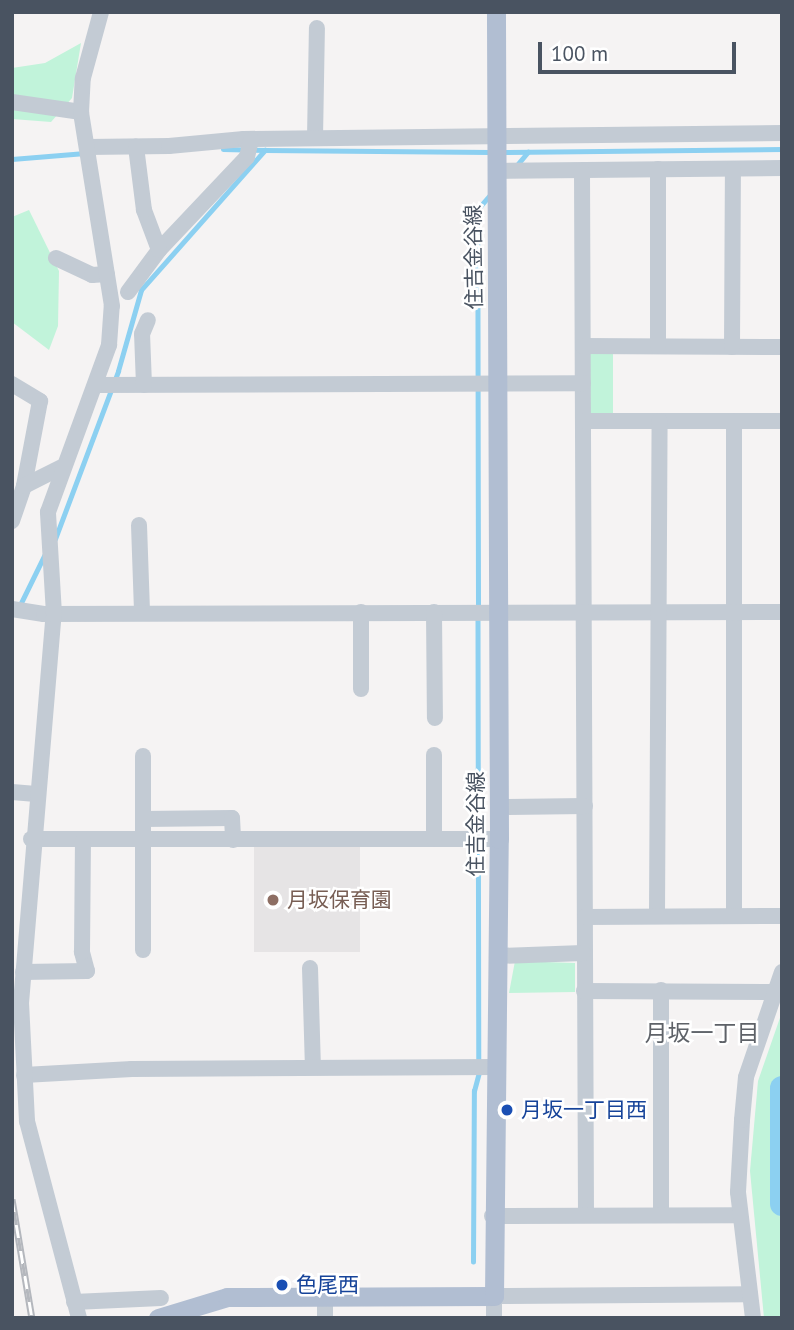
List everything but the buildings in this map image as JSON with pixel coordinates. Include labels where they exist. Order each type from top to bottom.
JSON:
[{"type":"main road","name":"住吉金谷線","points":[[494,1296],[484,1067],[498,956],[485,839],[499,807],[492,612],[492,382],[496,200],[500,161],[496,12]]},
{"type":"main road","points":[[159,1308],[211,1308],[325,1296],[494,1296]]},
{"type":"street","points":[[101,12],[83,78],[81,112],[112,306],[109,345],[100,385],[62,467],[48,512],[47,538],[54,614],[32,839],[23,972],[24,1075],[27,1121],[76,1310],[159,1308]]},
{"type":"street","points":[[315,138],[317,28]]},
{"type":"street","points":[[12,116],[19,104],[81,112]]},
{"type":"street","points":[[500,161],[782,133]]},
{"type":"street","points":[[88,152],[137,151],[251,139],[315,138],[582,172],[782,168]]},
{"type":"street","points":[[128,292],[159,250],[247,157],[251,139]]},
{"type":"street","points":[[137,151],[144,210],[159,250]]},
{"type":"street","points":[[658,169],[658,346]]},
{"type":"street","points":[[732,347],[733,169]]},
{"type":"street","points":[[582,172],[586,1213]]},
{"type":"street","points":[[56,258],[92,275],[107,274]]},
{"type":"street","points":[[144,385],[142,334],[148,320]]},
{"type":"street","points":[[583,346],[782,347]]},
{"type":"street","points":[[100,385],[583,383]]},
{"type":"street","points":[[12,384],[40,401],[24,486],[12,521]]},
{"type":"street","points":[[583,421],[782,421]]},
{"type":"street","points":[[657,915],[660,421]]},
{"type":"street","points":[[734,421],[734,916]]},
{"type":"street","points":[[24,486],[62,467]]},
{"type":"street","points":[[139,525],[142,613]]},
{"type":"street","points":[[19,610],[54,614],[782,612]]},
{"type":"street","points":[[361,612],[361,690]]},
{"type":"street","points":[[434,612],[435,718]]},
{"type":"street","points":[[434,839],[435,755]]},
{"type":"street","points":[[143,756],[143,950]]},
{"type":"street","points":[[12,792],[36,794]]},
{"type":"street","points":[[499,807],[585,806]]},
{"type":"street","points":[[143,819],[232,818],[233,840]]},
{"type":"street","points":[[32,839],[485,839]]},
{"type":"street","points":[[23,972],[87,971],[82,952],[83,841]]},
{"type":"street","points":[[585,917],[782,916]]},
{"type":"street","points":[[498,956],[583,953]]},
{"type":"street","points":[[310,968],[313,1067]]},
{"type":"street","points":[[753,1318],[738,1192],[746,1077],[782,972]]},
{"type":"street","points":[[661,990],[661,1214]]},
{"type":"street","points":[[584,991],[774,992]]},
{"type":"street","points":[[24,1075],[313,1067],[484,1067]]},
{"type":"street","points":[[492,1216],[586,1213],[740,1215]]},
{"type":"street","points":[[494,1318],[494,1296],[750,1294]]},
{"type":"street","points":[[325,1296],[325,1318]]},
{"type":"shaded area","points":[[254,844],[360,844],[360,952],[254,952]]},
{"type":"green space","points":[[81,43],[72,98],[51,122],[12,119],[12,68],[45,63]]},
{"type":"green space","points":[[29,210],[59,271],[58,326],[49,350],[12,322],[12,217]]},
{"type":"green space","points":[[588,354],[613,354],[613,417],[588,417]]},
{"type":"green space","points":[[515,961],[575,963],[575,992],[509,993]]},
{"type":"green space","points":[[782,1012],[782,1318],[764,1318],[750,1171],[758,1081]]},
{"type":"waterway","points":[[223,149],[265,150]]},
{"type":"waterway","points":[[503,152],[782,149]]},
{"type":"waterway","points":[[55,539],[118,371],[141,290],[265,150],[490,152]]},
{"type":"waterway","points":[[517,165],[528,152]]},
{"type":"waterway","points":[[12,159],[85,153]]},
{"type":"waterway","points":[[478,608],[477,210],[490,195]]},
{"type":"waterway","points":[[19,607],[46,552]]},
{"type":"waterway","points":[[478,617],[479,1063]]},
{"type":"waterway","points":[[473,1262],[474,1091],[479,1072]]},
{"type":"waterway","points":[[782,1088],[782,1204]]},
{"type":"railway","points":[[12,1199],[32,1318]]},
{"type":"place","name":"月坂保育園","points":[[273,900]]},
{"type":"place","name":"月坂一丁目西","points":[[507,1110]]},
{"type":"place","name":"色尾西","points":[[282,1285]]},
{"type":"district","name":"月坂一丁目","points":[[702,1033]]}]
